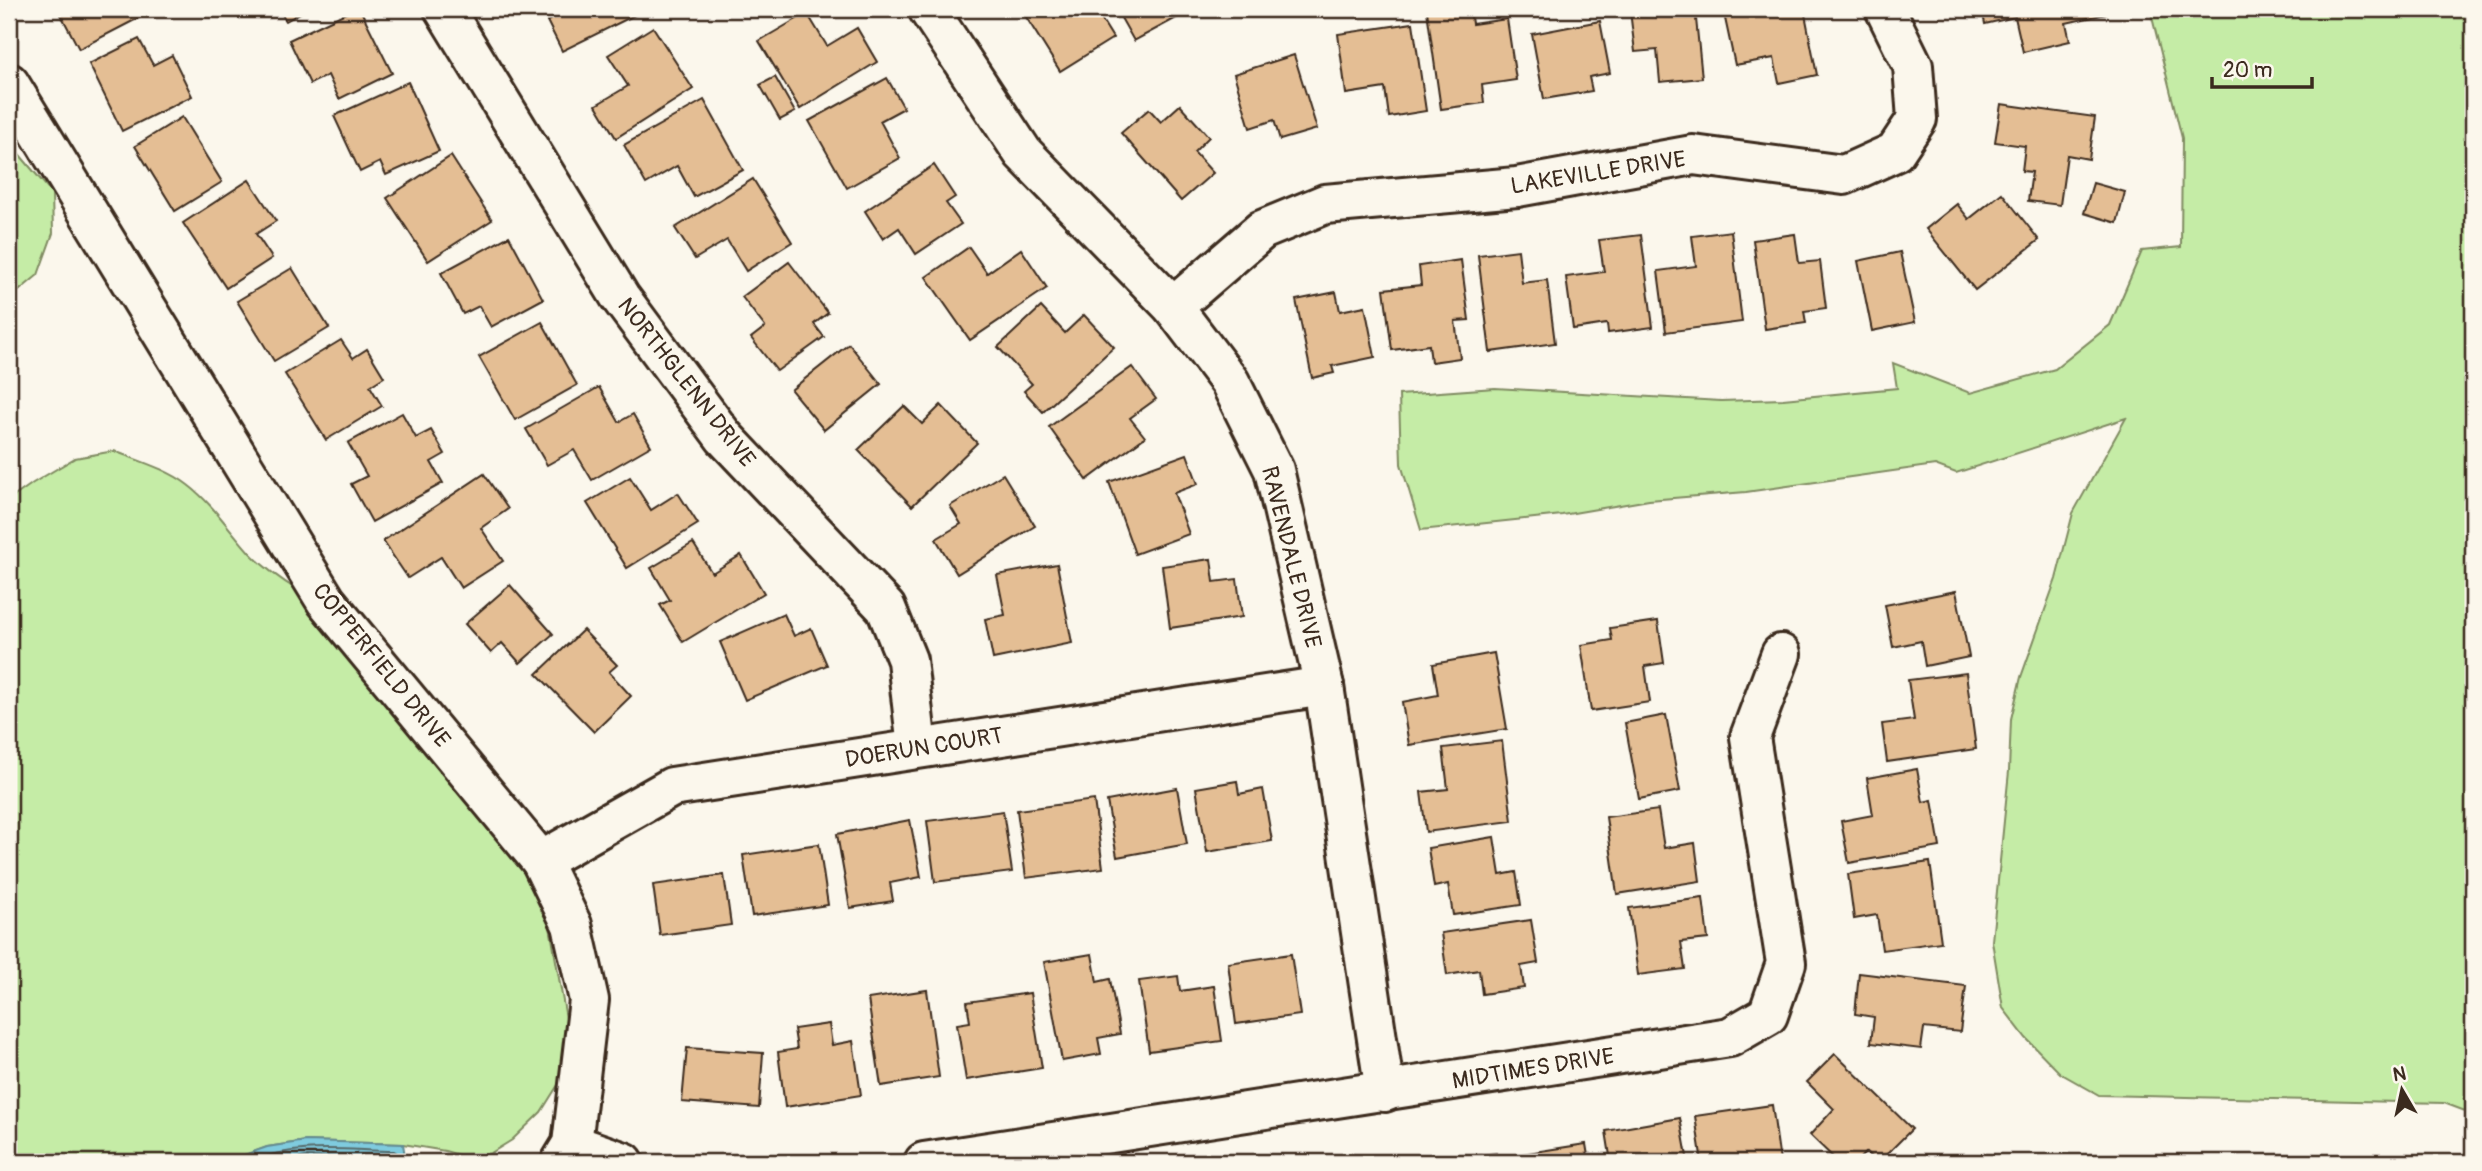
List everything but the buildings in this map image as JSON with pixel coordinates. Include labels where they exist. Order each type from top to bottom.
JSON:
[{"type":"street","name":"NORTHGLENN DRIVE","points":[[444,9],[628,308],[724,437],[886,608],[907,660],[917,748]]},
{"type":"street","name":"RAVENDALE DRIVE","points":[[928,9],[1023,153],[1173,307],[1230,382],[1275,470],[1324,686],[1385,1092]]},
{"type":"street","name":"LAKEVILLE DRIVE","points":[[1173,307],[1262,230],[1325,204],[1517,187],[1693,155],[1844,175],[1895,152],[1917,119],[1913,66],[1885,9]]},
{"type":"street","name":"COPPERFIELD DRIVE","points":[[9,83],[326,601],[541,861],[572,925],[589,1000],[567,1153]]},
{"type":"street","name":"MIDTIMES DRIVE","points":[[925,1162],[1730,1037],[1768,1015],[1786,963],[1750,737],[1781,654]]},
{"type":"street","name":"DOERUN COURT","points":[[541,861],[672,787],[1324,686]]},
{"type":"street","points":[[567,1153],[624,1162]]},
{"type":"green space","points":[[2150,9],[2473,9],[2473,1114],[2444,1103],[2099,1095],[2060,1073],[2026,1038],[2003,1008],[1992,941],[2009,771],[2011,719],[2021,677],[2056,579],[2073,513],[2126,418],[1956,473],[1935,465],[1746,492],[1649,500],[1562,515],[1421,530],[1401,464],[1399,395],[1495,388],[1721,401],[1783,399],[1897,388],[1893,363],[1970,393],[2055,369],[2110,325],[2142,251],[2181,247],[2182,138]]},
{"type":"green space","points":[[9,142],[52,193],[53,233],[38,275],[9,299]]},
{"type":"green space","points":[[114,451],[162,470],[188,485],[213,509],[256,559],[299,591],[527,872],[548,915],[568,1030],[563,1077],[541,1112],[512,1140],[486,1156],[469,1158],[403,1144],[306,1141],[267,1147],[225,1162],[9,1162],[9,500],[75,458]]},
{"type":"water","points":[[306,1141],[403,1144],[406,1162],[225,1162],[267,1147]]}]
